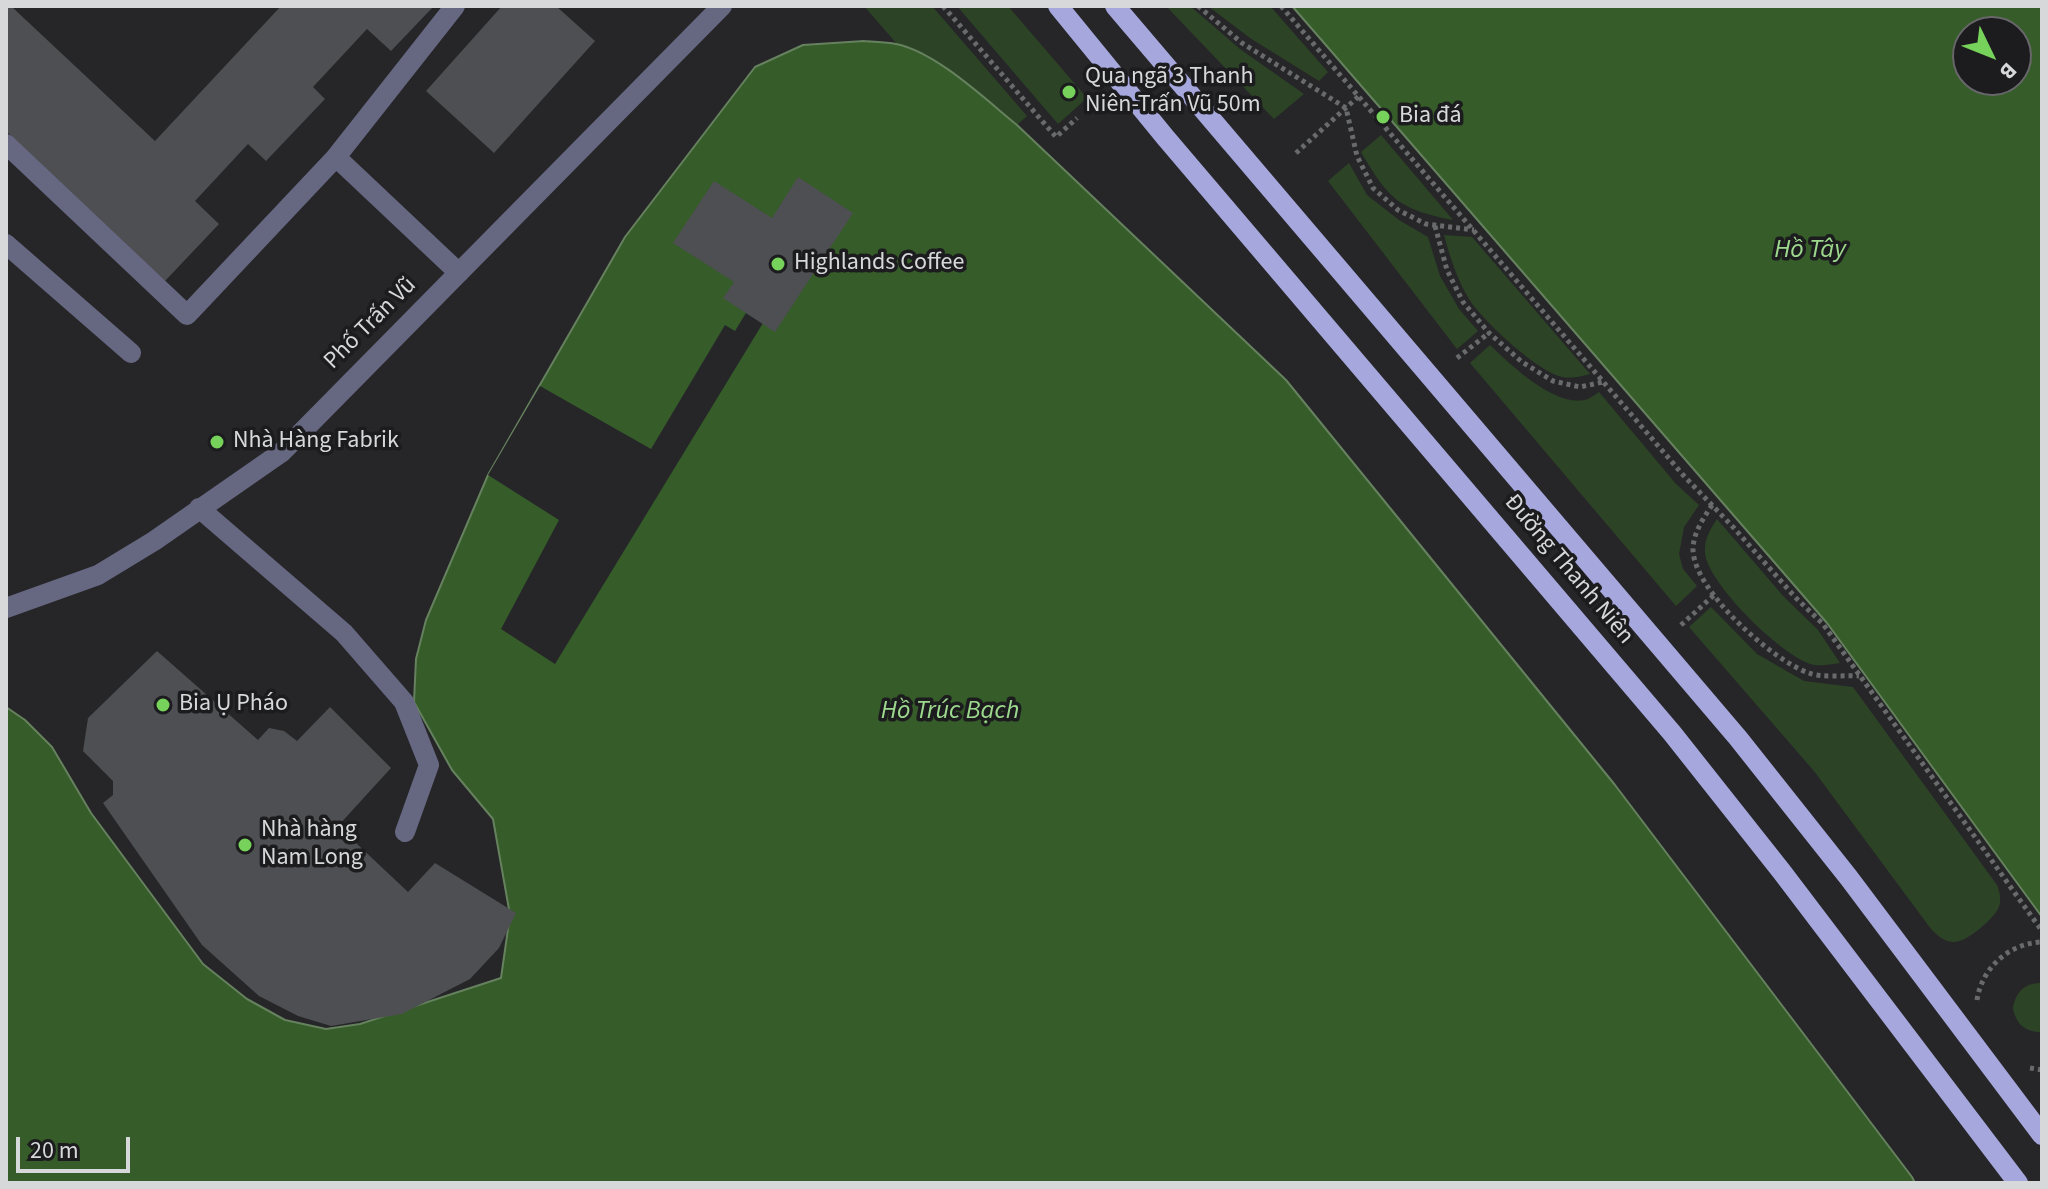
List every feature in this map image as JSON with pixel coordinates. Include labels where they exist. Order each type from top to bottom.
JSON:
[{"type":"main road","name":"Đường Thanh Niên","points":[[1058,6],[1165,137],[1672,733],[1792,884],[2018,1183]]},
{"type":"main road","name":"Đường Thanh Niên","points":[[1115,6],[1738,738],[1849,878],[2042,1135]]},
{"type":"street","points":[[6,144],[187,315],[336,157],[455,6]]},
{"type":"street","name":"Phố Trấn Vũ","points":[[6,608],[98,575],[154,541],[282,452],[722,6]]},
{"type":"street","points":[[336,157],[459,273]]},
{"type":"street","points":[[6,244],[131,353]]},
{"type":"street","points":[[199,508],[344,633],[404,702],[429,765],[405,832]]},
{"type":"path","points":[[943,6],[1056,137],[1077,118]]},
{"type":"path","points":[[1198,6],[1242,43],[1346,108],[1357,156],[1373,188],[1398,210],[1426,224],[1475,230]]},
{"type":"path","points":[[1281,6],[1684,476],[1823,624],[2042,931]]},
{"type":"path","points":[[1296,153],[1359,96]]},
{"type":"path","points":[[1435,226],[1447,270],[1463,302],[1489,333],[1522,362],[1553,381],[1580,387],[1603,382]]},
{"type":"path","points":[[1457,358],[1489,333]]},
{"type":"path","points":[[1712,505],[1698,528],[1693,550],[1697,570],[1719,603],[1766,649],[1810,674],[1859,676]]},
{"type":"path","points":[[1681,625],[1714,595]]},
{"type":"path","points":[[1976,1008],[1979,990],[1992,965],[2014,947],[2042,942]]},
{"type":"shaded area","points":[[864,6],[932,6],[1027,116],[1017,125],[927,55],[897,44]]},
{"type":"shaded area","points":[[957,6],[1008,6],[1087,98],[1058,124]]},
{"type":"shaded area","points":[[1166,6],[1190,6],[1240,49],[1304,94],[1274,119]]},
{"type":"shaded area","points":[[1208,6],[1270,6],[1328,72],[1319,81],[1250,38]]},
{"type":"shaded area","points":[[1381,135],[1453,220],[1408,206],[1388,192],[1361,152]]},
{"type":"shaded area","points":[[1349,163],[1367,195],[1399,220],[1428,237],[1440,276],[1459,309],[1478,331],[1457,349],[1328,181]]},
{"type":"shaded area","points":[[1444,235],[1472,237],[1590,374],[1567,377],[1549,372],[1497,331],[1465,291]]},
{"type":"shaded area","points":[[1490,345],[1535,383],[1562,398],[1576,401],[1588,399],[1599,392],[1676,484],[1699,505],[1684,527],[1679,554],[1683,569],[1697,586],[1676,606],[1470,363]]},
{"type":"shaded area","points":[[1717,519],[1784,597],[1818,630],[1840,663],[1815,665],[1802,660],[1768,636],[1733,601],[1709,566],[1705,553],[1707,539]]},
{"type":"shaded area","points":[[1711,607],[1757,654],[1804,681],[1853,687],[1997,885],[2000,897],[1998,909],[1978,930],[1965,939],[1953,942],[1943,939],[1931,929],[1814,771],[1689,627]]},
{"type":"shaded area","points":[[2042,983],[2042,1032],[2022,1026],[2013,1008],[2022,989]]},
{"type":"water","name":"Hồ Tây","points":[[1292,6],[2042,6],[2042,917],[1827,623]]},
{"type":"water","name":"Hồ Trúc Bạch","points":[[864,41],[896,44],[927,56],[975,90],[1017,125],[1286,380],[1615,785],[1915,1183],[6,1183],[6,707],[25,720],[52,747],[91,813],[203,964],[247,999],[285,1020],[326,1029],[360,1024],[501,978],[510,915],[493,819],[452,770],[414,702],[416,659],[426,620],[488,475],[625,237],[755,67],[803,45]]},
{"type":"pier","points":[[746,313],[763,323],[555,664],[501,629],[559,520],[488,475],[540,386],[651,449],[725,325],[735,331]]},
{"type":"building","points":[[6,6],[11,6],[155,141],[281,6],[434,6],[391,51],[367,29],[313,87],[325,99],[266,161],[248,144],[195,201],[219,224],[165,281],[6,131]]},
{"type":"building","points":[[502,6],[556,6],[595,41],[494,153],[426,91]]},
{"type":"building","points":[[798,177],[853,213],[775,332],[723,298],[734,282],[673,243],[714,181],[772,218]]},
{"type":"building","name":"Nhà hàng Nam Long","points":[[157,651],[258,740],[269,728],[284,731],[297,741],[330,707],[391,768],[338,826],[408,892],[435,863],[516,913],[499,948],[470,979],[402,1014],[331,1026],[298,1016],[259,996],[202,945],[103,803],[113,795],[113,781],[83,751],[88,718]]},
{"type":"place","name":"Qua ngã 3 Thanh Niên-Trấn Vũ 50m","points":[[1069,92]]},
{"type":"place","name":"Bia đá","points":[[1383,117]]},
{"type":"place","name":"Highlands Coffee","points":[[778,264]]},
{"type":"place","name":"Nhà Hàng Fabrik","points":[[217,442]]},
{"type":"place","name":"Bia Ụ Pháo","points":[[163,705]]},
{"type":"place","name":"Nhà hàng Nam Long","points":[[245,845]]}]
